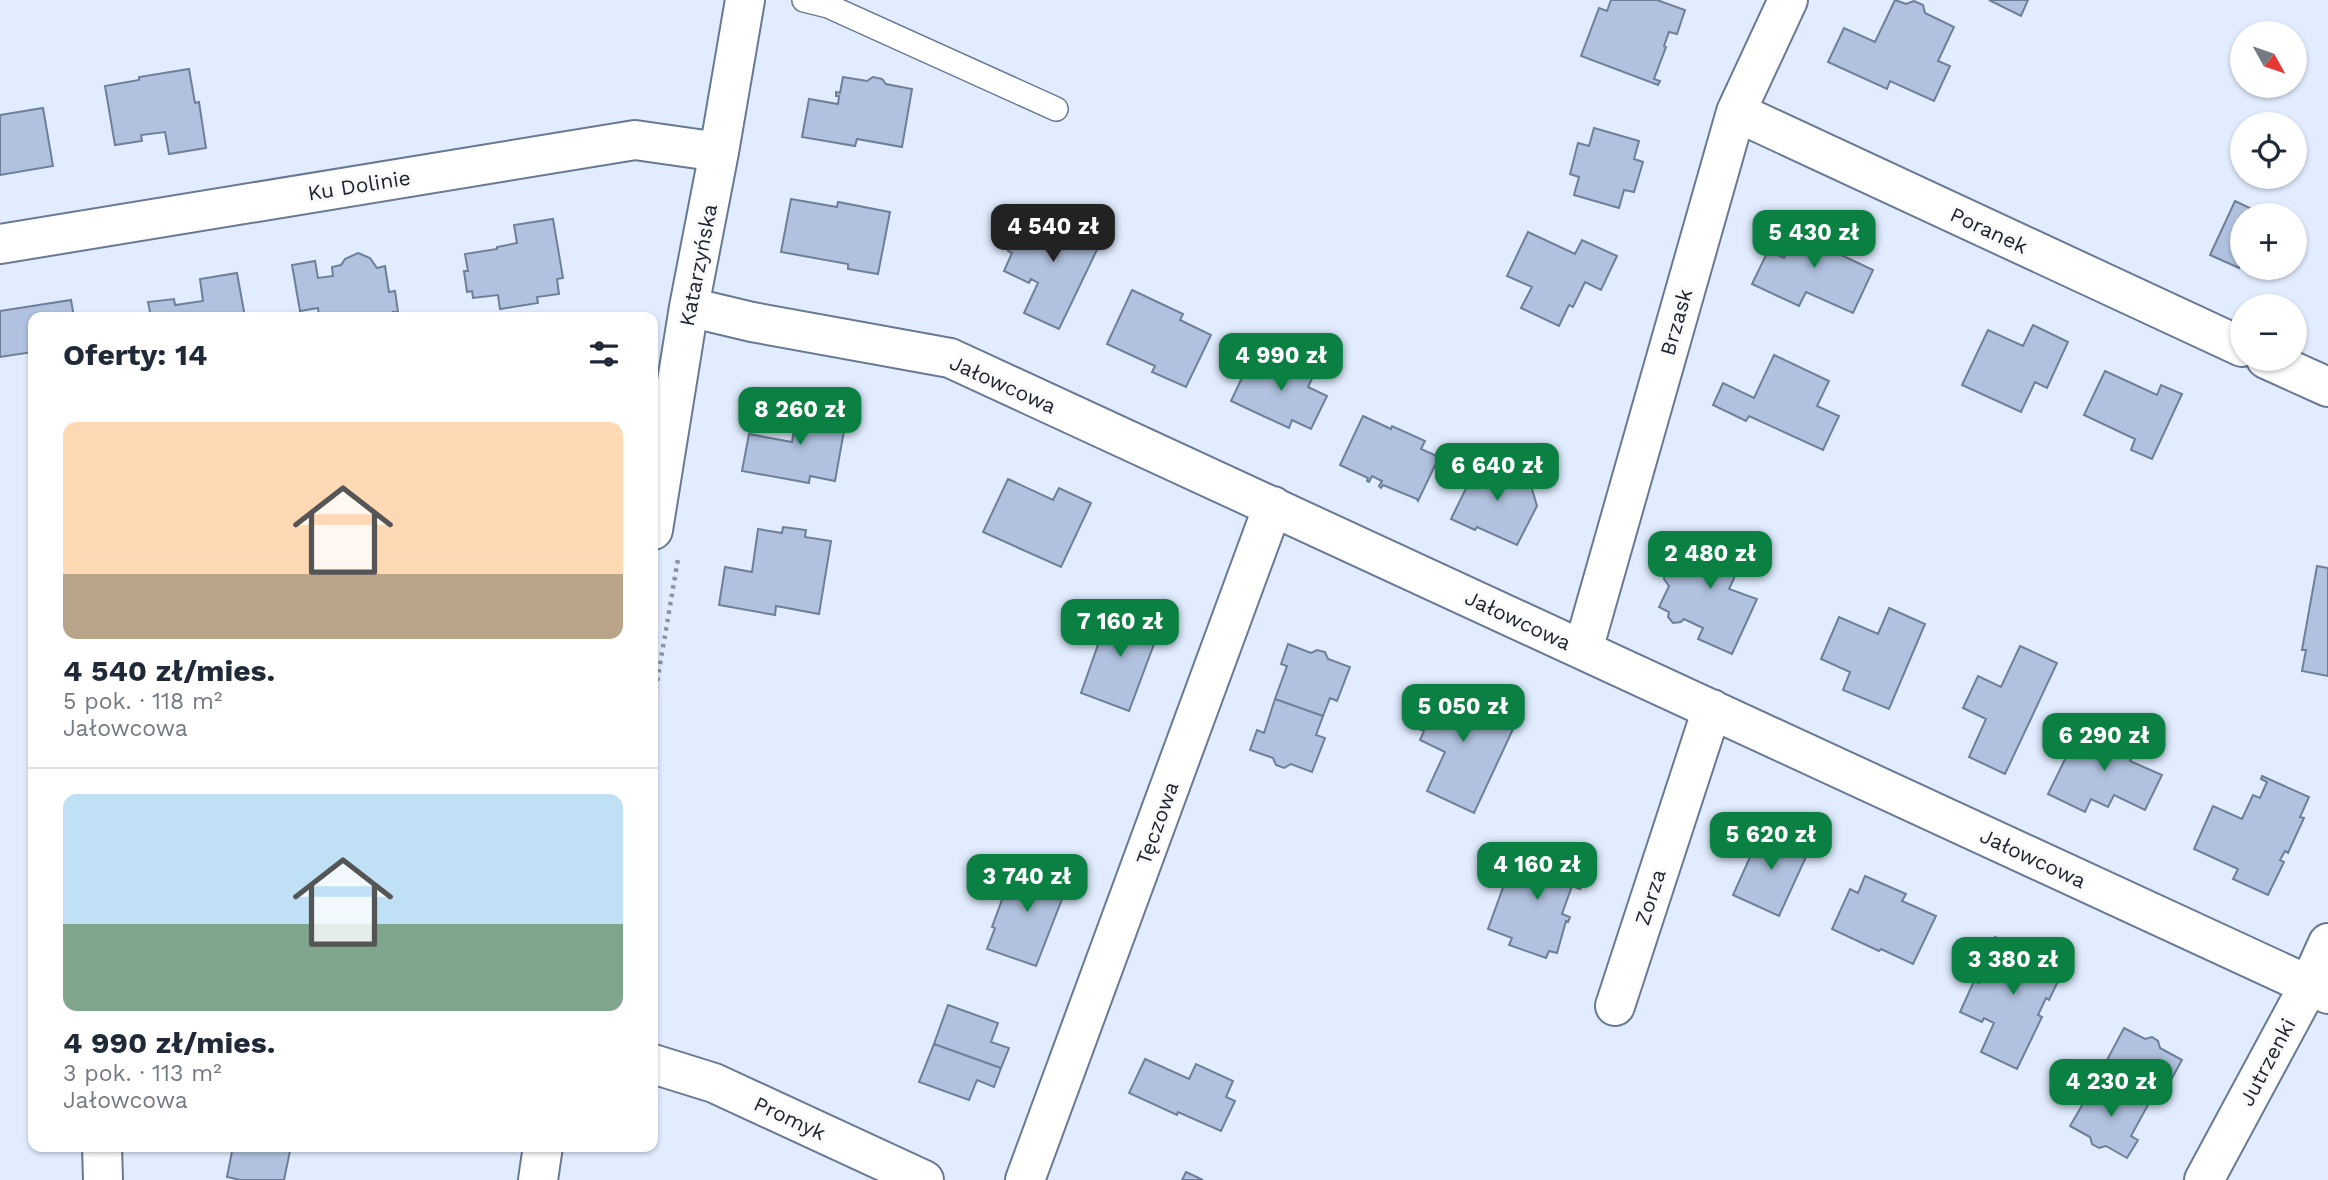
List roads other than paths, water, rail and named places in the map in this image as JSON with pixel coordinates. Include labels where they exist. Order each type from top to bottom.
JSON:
[{"type":"street","name":"Katarzyńska","points":[[658,499],[689,307],[745,0]]},
{"type":"street","name":"Brzask","points":[[1583,650],[1736,112],[1787,0]]},
{"type":"street","name":"Poranek","points":[[1736,112],[2230,341]]},
{"type":"street","name":"Ku Dolinie","points":[[0,244],[635,140],[719,152]]},
{"type":"street","name":"Jałowcowa","points":[[689,307],[752,322],[950,358],[2318,989]]},
{"type":"street","points":[[2293,371],[2328,387]]},
{"type":"street","name":"Tęczowa","points":[[1025,1180],[1273,506]]},
{"type":"street","name":"Zorza","points":[[1615,1006],[1712,709]]},
{"type":"street","name":"Jutrzenki","points":[[2204,1180],[2318,989],[2328,943]]},
{"type":"street","name":"Promyk","points":[[658,1066],[714,1083],[924,1180]]},
{"type":"street","points":[[102,1152],[103,1180]]},
{"type":"street","points":[[538,1180],[542,1152]]},
{"type":"lane","points":[[804,0],[828,6],[1056,109]]}]
